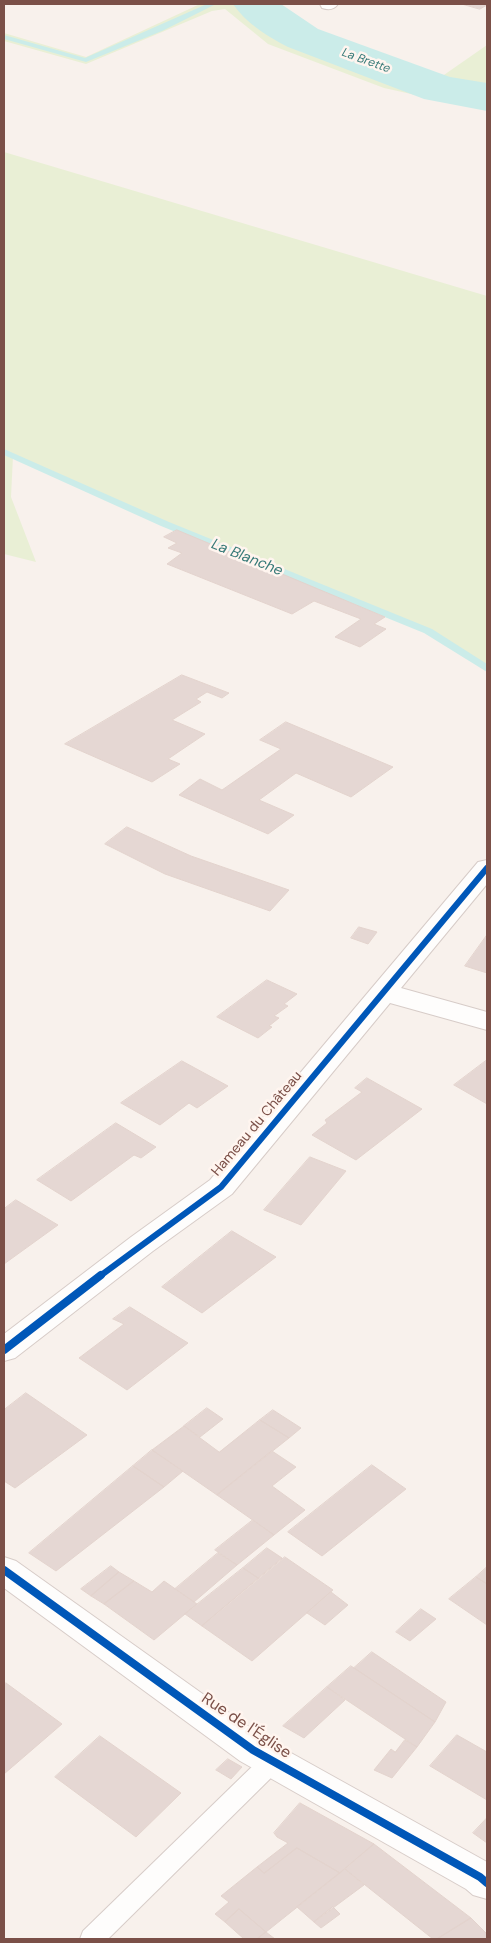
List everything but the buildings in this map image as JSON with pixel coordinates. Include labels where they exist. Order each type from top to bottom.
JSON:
[{"type":"street","name":"Hameau du Château","points":[[4,1350],[142,1244],[221,1187],[487,868]]},
{"type":"street","points":[[383,992],[487,1021]]},
{"type":"street","name":"Rue de l'Église","points":[[4,1570],[272,1762],[487,1883]]},
{"type":"lane","points":[[92,1939],[272,1762]]},
{"type":"green space","points":[[200,4],[273,4],[286,18],[318,35],[387,61],[441,77],[487,45],[487,107],[452,103],[384,88],[268,44],[225,9],[212,11],[86,64],[4,41],[4,33],[86,57]]},
{"type":"green space","points":[[4,152],[487,296],[487,669],[428,631],[177,530],[13,456],[11,497],[36,562],[4,554]]},
{"type":"waterway","points":[[4,37],[86,60],[212,4]]},
{"type":"waterway","name":"La Brette","points":[[254,4],[284,27],[303,38],[440,89],[487,97]]},
{"type":"waterway","name":"La Blanche","points":[[4,452],[165,524],[428,631],[487,669]]},
{"type":"cycle path","points":[[4,1350],[142,1244],[221,1187],[487,868]]},
{"type":"cycle path","points":[[4,1570],[253,1750],[480,1877],[487,1883]]}]
